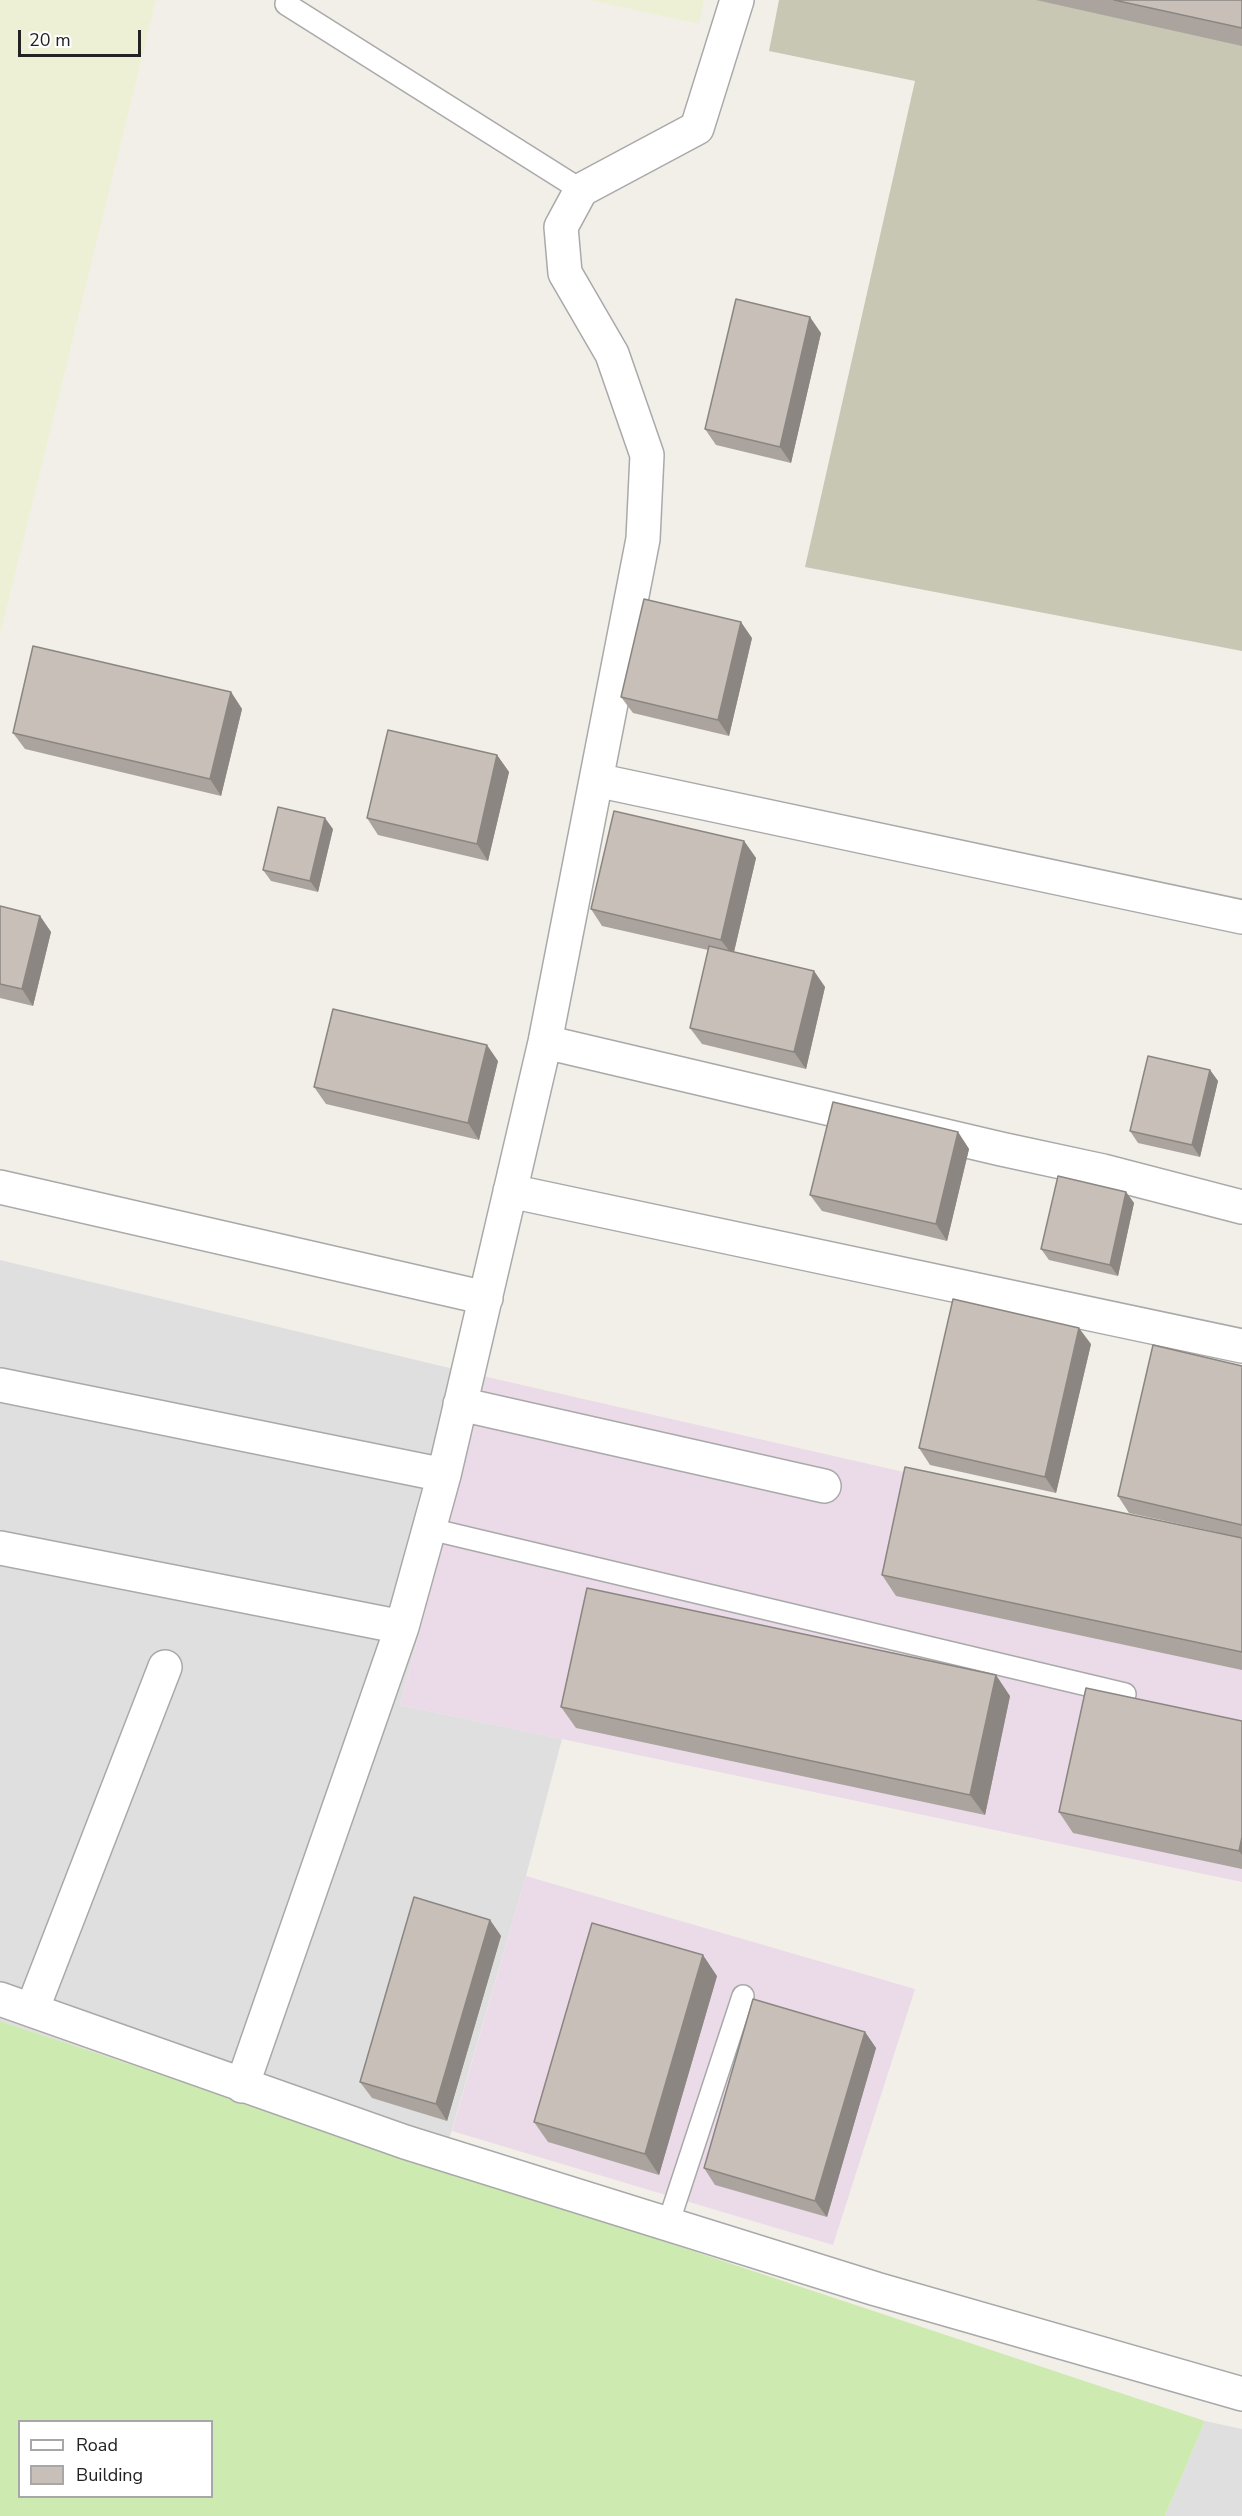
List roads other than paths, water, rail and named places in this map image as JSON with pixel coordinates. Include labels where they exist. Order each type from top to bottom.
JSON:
[{"type":"street","points":[[242,2086],[402,1627],[444,1475],[544,1042],[643,539],[647,455],[612,354],[565,273],[561,227],[581,190],[698,128],[736,0]]},
{"type":"street","points":[[596,780],[1242,917]]},
{"type":"street","points":[[544,1042],[1103,1171],[1242,1207]]},
{"type":"street","points":[[0,1187],[486,1298]]},
{"type":"street","points":[[510,1191],[1242,1346]]},
{"type":"street","points":[[0,1385],[444,1475]]},
{"type":"street","points":[[460,1404],[824,1486]]},
{"type":"street","points":[[0,1548],[402,1627]]},
{"type":"street","points":[[32,2010],[165,1667]]},
{"type":"street","points":[[0,1999],[405,2142],[876,2289],[1242,2394]]},
{"type":"lane","points":[[286,4],[581,190]]},
{"type":"lane","points":[[429,1528],[1125,1694]]},
{"type":"lane","points":[[668,2224],[742,1996]]}]
